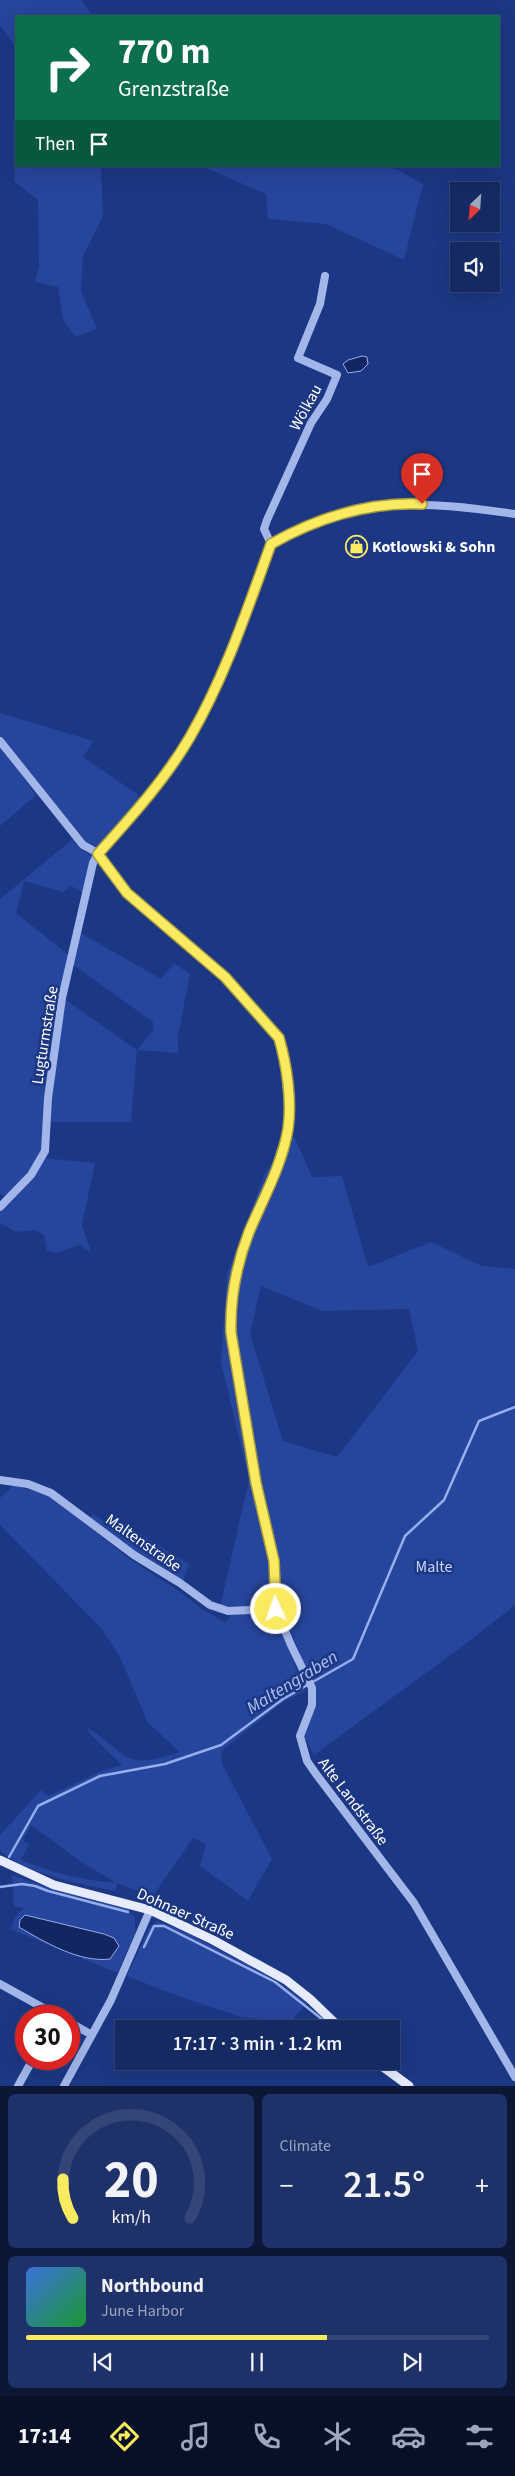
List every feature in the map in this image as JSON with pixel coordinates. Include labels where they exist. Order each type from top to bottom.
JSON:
[{"type":"main road","name":"Dohnaer Straße","points":[[0,1860],[54,1884],[150,1910],[213,1940],[286,1980],[310,1999],[332,2020]]},
{"type":"main road","points":[[387,2070],[409,2086]]},
{"type":"street","name":"Wölkau","points":[[271,544],[264,529],[267,520],[311,423],[327,399],[337,375],[298,358],[320,304],[325,276]]},
{"type":"street","points":[[98,854],[138,809],[190,738],[226,667],[271,544],[292,532],[328,518],[372,507],[406,503],[439,504],[515,514]]},
{"type":"street","name":"Alte Landstraße","points":[[0,741],[83,845],[98,854],[127,893],[225,977],[279,1038],[289,1112],[287,1131],[266,1194],[243,1251],[230,1314],[231,1333],[256,1483],[274,1561],[276,1609],[310,1683],[312,1705],[300,1736],[307,1760],[414,1904],[515,2077]]},
{"type":"street","name":"Lugturmstraße","points":[[0,1207],[35,1171],[45,1151],[48,1098],[62,998],[93,863],[98,854]]},
{"type":"street","name":"Maltenstraße","points":[[0,1480],[28,1484],[51,1493],[134,1555],[180,1583],[210,1605],[228,1611],[276,1609]]},
{"type":"street","points":[[64,2086],[111,2000],[150,1910]]},
{"type":"street","points":[[0,1984],[37,2005]]},
{"type":"street","points":[[80,2029],[92,2036]]},
{"type":"street","points":[[18,2086],[27,2070]]},
{"type":"green space","points":[[0,0],[81,0],[92,15],[15,15],[15,46],[0,25]]},
{"type":"green space","points":[[15,167],[101,167],[103,216],[83,256],[81,291],[97,329],[75,337],[63,319],[58,287],[35,282],[39,266],[38,200],[14,181]]},
{"type":"green space","points":[[204,167],[385,167],[400,171],[423,184],[404,260],[326,224],[268,219],[266,194]]},
{"type":"green space","points":[[0,713],[94,741],[83,757],[143,798],[98,847],[86,843],[19,762],[0,735]]},
{"type":"green space","points":[[0,745],[36,795],[0,826]]},
{"type":"green space","points":[[73,839],[81,850],[93,856],[84,893],[71,886],[63,892],[24,881],[16,913],[70,956],[44,1147],[33,1170],[6,1198],[0,1193],[0,899]]},
{"type":"green space","points":[[79,932],[161,979],[174,963],[190,974],[178,1036],[178,1053],[137,1050],[153,1030],[153,1022],[72,964]]},
{"type":"green space","points":[[63,998],[137,1050],[131,1122],[49,1122]]},
{"type":"green space","name":"Malte","points":[[294,1136],[312,1177],[342,1176],[368,1267],[431,1242],[482,1266],[515,1269],[515,1605],[467,1643],[314,1755],[304,1736],[315,1688],[280,1607],[270,1556],[273,1607],[220,1607],[249,1480],[221,1362],[227,1274],[265,1173]],"holes":[[[261,1286],[322,1311],[409,1309],[418,1351],[337,1457],[283,1441],[250,1334]]]},
{"type":"green space","points":[[44,1158],[95,1163],[82,1225],[91,1252],[79,1245],[57,1253],[47,1251],[44,1235],[35,1230],[16,1232],[0,1223],[0,1212],[33,1178]]},
{"type":"green space","points":[[14,1485],[50,1496],[131,1560],[176,1589],[202,1609],[226,1623],[230,1615],[271,1611],[275,1613],[305,1691],[283,1702],[221,1751],[222,1764],[272,1859],[248,1901],[200,1866],[206,1844],[193,1838],[152,1897],[117,1883],[115,1891],[40,1873],[13,1860],[0,1851],[0,1835],[41,1790],[48,1796],[102,1771],[122,1765],[90,1734],[87,1727],[128,1758],[147,1760],[180,1752],[148,1723],[120,1657],[101,1628],[0,1525],[0,1498]],"holes":[[[31,1825],[80,1861],[116,1883],[68,1875],[44,1869],[21,1860],[29,1845],[23,1840]]]},
{"type":"green space","points":[[93,1514],[125,1534],[139,1533],[189,1564],[183,1580],[136,1551],[90,1518]]},
{"type":"green space","points":[[12,1875],[59,1891],[129,1909],[129,1912],[135,1916],[135,1934],[118,1971],[115,1972],[10,1929],[16,1916],[24,1908],[14,1906]]},
{"type":"green space","points":[[157,1921],[179,1929],[266,1974],[308,2002],[292,2020],[241,2017],[175,1995],[127,1976],[149,1928]]},
{"type":"shaded area","points":[[362,356],[367,357],[368,364],[361,371],[348,373],[343,364],[348,360]]},
{"type":"shaded area","points":[[25,1915],[104,1934],[114,1938],[119,1946],[110,1959],[87,1958],[75,1955],[51,1945],[19,1927],[20,1920]]},
{"type":"waterway","name":"Maltengraben","points":[[9,1857],[38,1806],[100,1776],[165,1764],[221,1745],[283,1699],[353,1659],[405,1536],[444,1500],[479,1421],[515,1407]]},
{"type":"waterway","points":[[0,1887],[22,1884],[35,1886],[128,1912]]},
{"type":"waterway","points":[[144,1947],[154,1926],[164,1926],[275,1982],[323,2020]]},
{"type":"place","name":"Kotlowski & Sohn","points":[[356,546]]},
{"type":"route","points":[[276,1609],[274,1561],[256,1483],[231,1333],[230,1314],[243,1251],[262,1205],[287,1131],[289,1112],[282,1050],[279,1038],[225,977],[127,893],[98,854],[138,809],[190,738],[226,667],[271,544],[292,532],[328,518],[372,507],[406,503],[422,504]]}]
